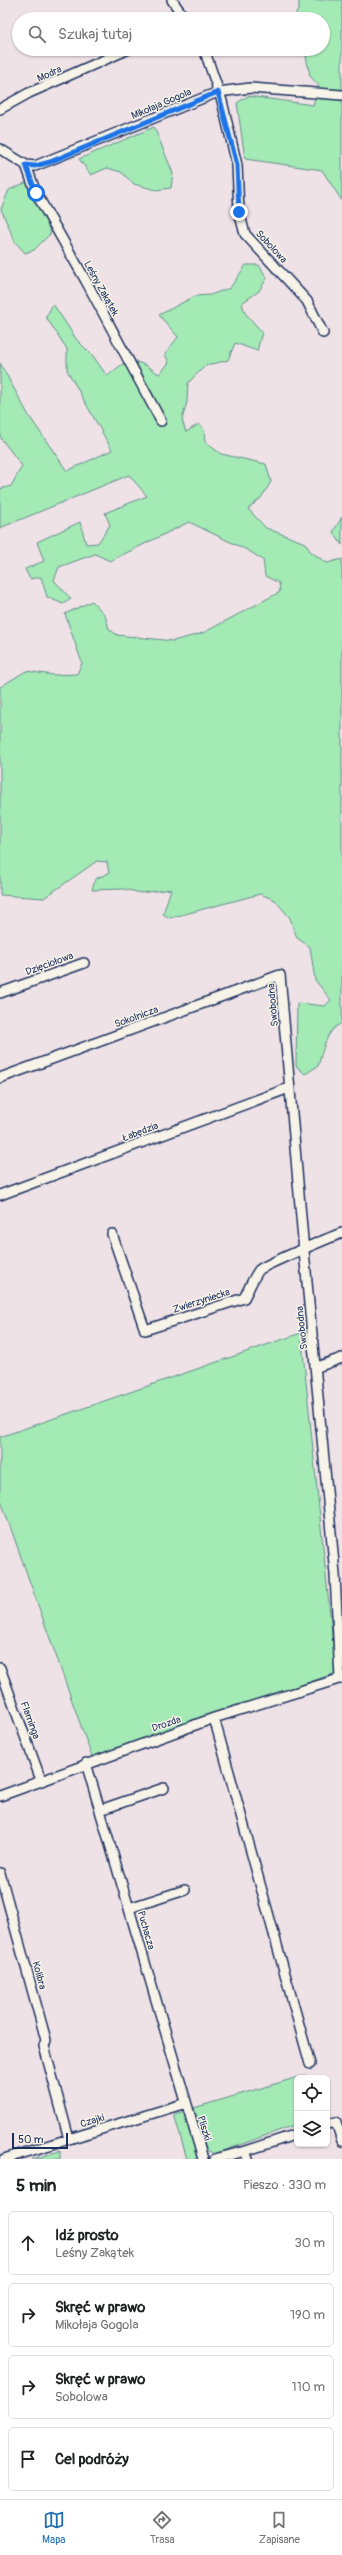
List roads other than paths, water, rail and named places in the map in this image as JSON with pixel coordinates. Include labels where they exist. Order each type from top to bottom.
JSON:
[{"type":"street","points":[[172,0],[180,12]]},
{"type":"street","name":"Modra","points":[[0,109],[29,94],[113,56]]},
{"type":"street","name":"Sobolowa","points":[[206,56],[218,92],[237,165],[239,212],[245,234],[307,301],[323,333]]},
{"type":"street","name":"Mikołaja Gogola","points":[[26,165],[35,166],[50,162],[218,92],[259,88],[342,95]]},
{"type":"street","points":[[0,149],[26,165]]},
{"type":"street","name":"Leśny Zakątek","points":[[26,165],[36,193],[161,420]]},
{"type":"street","name":"Dzięciołowa","points":[[0,993],[84,963]]},
{"type":"street","name":"Sokolnicza","points":[[0,1078],[280,975]]},
{"type":"street","name":"Swobodna","points":[[280,975],[304,1251],[339,1572],[341,1678]]},
{"type":"street","name":"Łabędzia","points":[[0,1195],[289,1088]]},
{"type":"street","name":"Zwierzyniecka","points":[[112,1234],[145,1330],[244,1298],[260,1269],[304,1251],[313,1244],[342,1233]]},
{"type":"street","points":[[317,1367],[342,1358]]},
{"type":"street","name":"Flaminga","points":[[0,1668],[41,1780]]},
{"type":"street","name":"Drozda","points":[[0,1796],[86,1763],[214,1718],[341,1678]]},
{"type":"street","points":[[214,1718],[310,2064]]},
{"type":"street","name":"Puchacza","points":[[86,1763],[186,2103]]},
{"type":"street","points":[[100,1810],[164,1788]]},
{"type":"street","name":"Kolibra","points":[[0,1873],[46,2040],[44,2046],[69,2139]]},
{"type":"street","points":[[129,1908],[185,1890]]},
{"type":"street","name":"Czajki","points":[[4,2159],[186,2103]]},
{"type":"street","name":"Pliszki","points":[[186,2103],[203,2159]]},
{"type":"street","points":[[330,2123],[336,2122],[342,2141]]},
{"type":"street","points":[[215,2159],[246,2155],[294,2135]]}]
